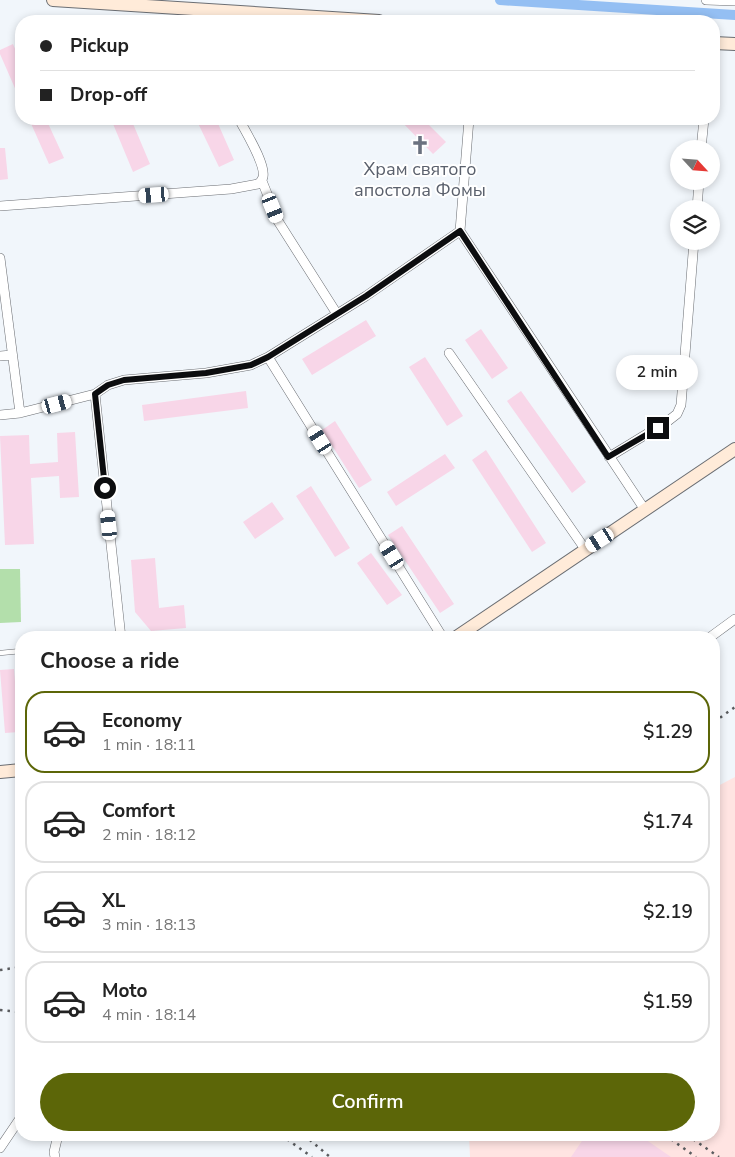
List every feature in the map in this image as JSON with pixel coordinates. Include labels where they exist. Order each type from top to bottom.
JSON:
[{"type":"main road","points":[[53,0],[127,2],[209,15]]},
{"type":"main road","points":[[720,43],[735,44]]},
{"type":"main road","points":[[466,631],[735,449]]},
{"type":"main road","points":[[0,772],[15,771]]},
{"type":"street","points":[[706,0],[735,1]]},
{"type":"street","points":[[242,125],[260,160],[263,171],[262,181],[278,221],[337,314]]},
{"type":"street","points":[[469,125],[460,231],[644,510]]},
{"type":"street","points":[[702,140],[703,125]]},
{"type":"street","points":[[0,206],[231,189],[258,184],[262,181]]},
{"type":"street","points":[[0,415],[20,414],[95,394],[108,385],[124,380],[206,373],[251,365],[268,357],[337,314],[460,231]]},
{"type":"street","points":[[608,457],[668,421],[677,414],[681,405],[693,250]]},
{"type":"street","points":[[0,258],[20,414]]},
{"type":"street","points":[[449,353],[586,549]]},
{"type":"street","points":[[0,356],[12,355]]},
{"type":"street","points":[[268,357],[439,631]]},
{"type":"street","points":[[95,394],[120,631]]},
{"type":"street","points":[[719,631],[735,620]]},
{"type":"street","points":[[0,1148],[15,1126]]},
{"type":"street","points":[[55,1157],[57,1141]]},
{"type":"lane","points":[[0,653],[15,652]]},
{"type":"shaded area","points":[[735,777],[735,1157],[470,1157],[469,1141],[720,1141],[720,785]]},
{"type":"green space","points":[[0,569],[20,569],[21,622],[0,623]]},
{"type":"building","points":[[13,44],[15,49],[15,88],[0,54],[0,50]]},
{"type":"building","points":[[32,125],[49,125],[64,158],[49,164]]},
{"type":"building","points":[[113,125],[134,125],[150,164],[133,172]]},
{"type":"building","points":[[199,125],[219,125],[234,160],[219,167]]},
{"type":"building","points":[[405,125],[429,125],[446,142],[433,154]]},
{"type":"building","points":[[0,148],[5,148],[8,179],[0,180]]},
{"type":"building","points":[[366,320],[376,336],[312,375],[302,359]]},
{"type":"building","points":[[481,329],[508,368],[492,379],[465,340]]},
{"type":"building","points":[[425,357],[463,416],[447,426],[409,367]]},
{"type":"building","points":[[246,391],[248,408],[144,421],[142,405]]},
{"type":"building","points":[[521,391],[586,482],[572,493],[507,401]]},
{"type":"building","points":[[335,421],[372,480],[359,488],[322,430]]},
{"type":"building","points":[[75,432],[79,497],[60,498],[59,476],[31,478],[34,544],[5,545],[0,436],[29,435],[30,464],[58,462],[57,433]]},
{"type":"building","points":[[486,450],[546,543],[532,552],[472,460]]},
{"type":"building","points":[[445,454],[455,468],[396,506],[387,492]]},
{"type":"building","points":[[311,486],[350,548],[335,557],[296,496]]},
{"type":"building","points":[[272,502],[284,519],[255,539],[243,522]]},
{"type":"building","points":[[402,526],[454,604],[440,613],[388,535]]},
{"type":"building","points":[[371,553],[402,595],[387,605],[357,563]]},
{"type":"building","points":[[155,558],[159,608],[184,605],[186,628],[151,631],[135,612],[131,560]]},
{"type":"building","points":[[14,669],[15,732],[5,733],[0,670]]},
{"type":"building","points":[[582,1141],[648,1141],[671,1157],[571,1157]]},
{"type":"waterway","points":[[500,0],[735,15]]},
{"type":"railway","points":[[720,718],[735,707]]},
{"type":"railway","points":[[0,970],[15,968]]},
{"type":"railway","points":[[0,1010],[15,1011]]},
{"type":"railway","points":[[289,1141],[312,1157]]},
{"type":"railway","points":[[311,1141],[330,1157]]},
{"type":"railway","points":[[673,1141],[696,1157]]},
{"type":"railway","points":[[696,1141],[719,1157]]},
{"type":"place","name":"Храм святого апостола Фомы","points":[[420,145]]},
{"type":"route","points":[[105,488],[95,394],[108,385],[124,380],[206,373],[251,365],[268,357],[366,296],[460,231],[608,457],[658,428]]}]
